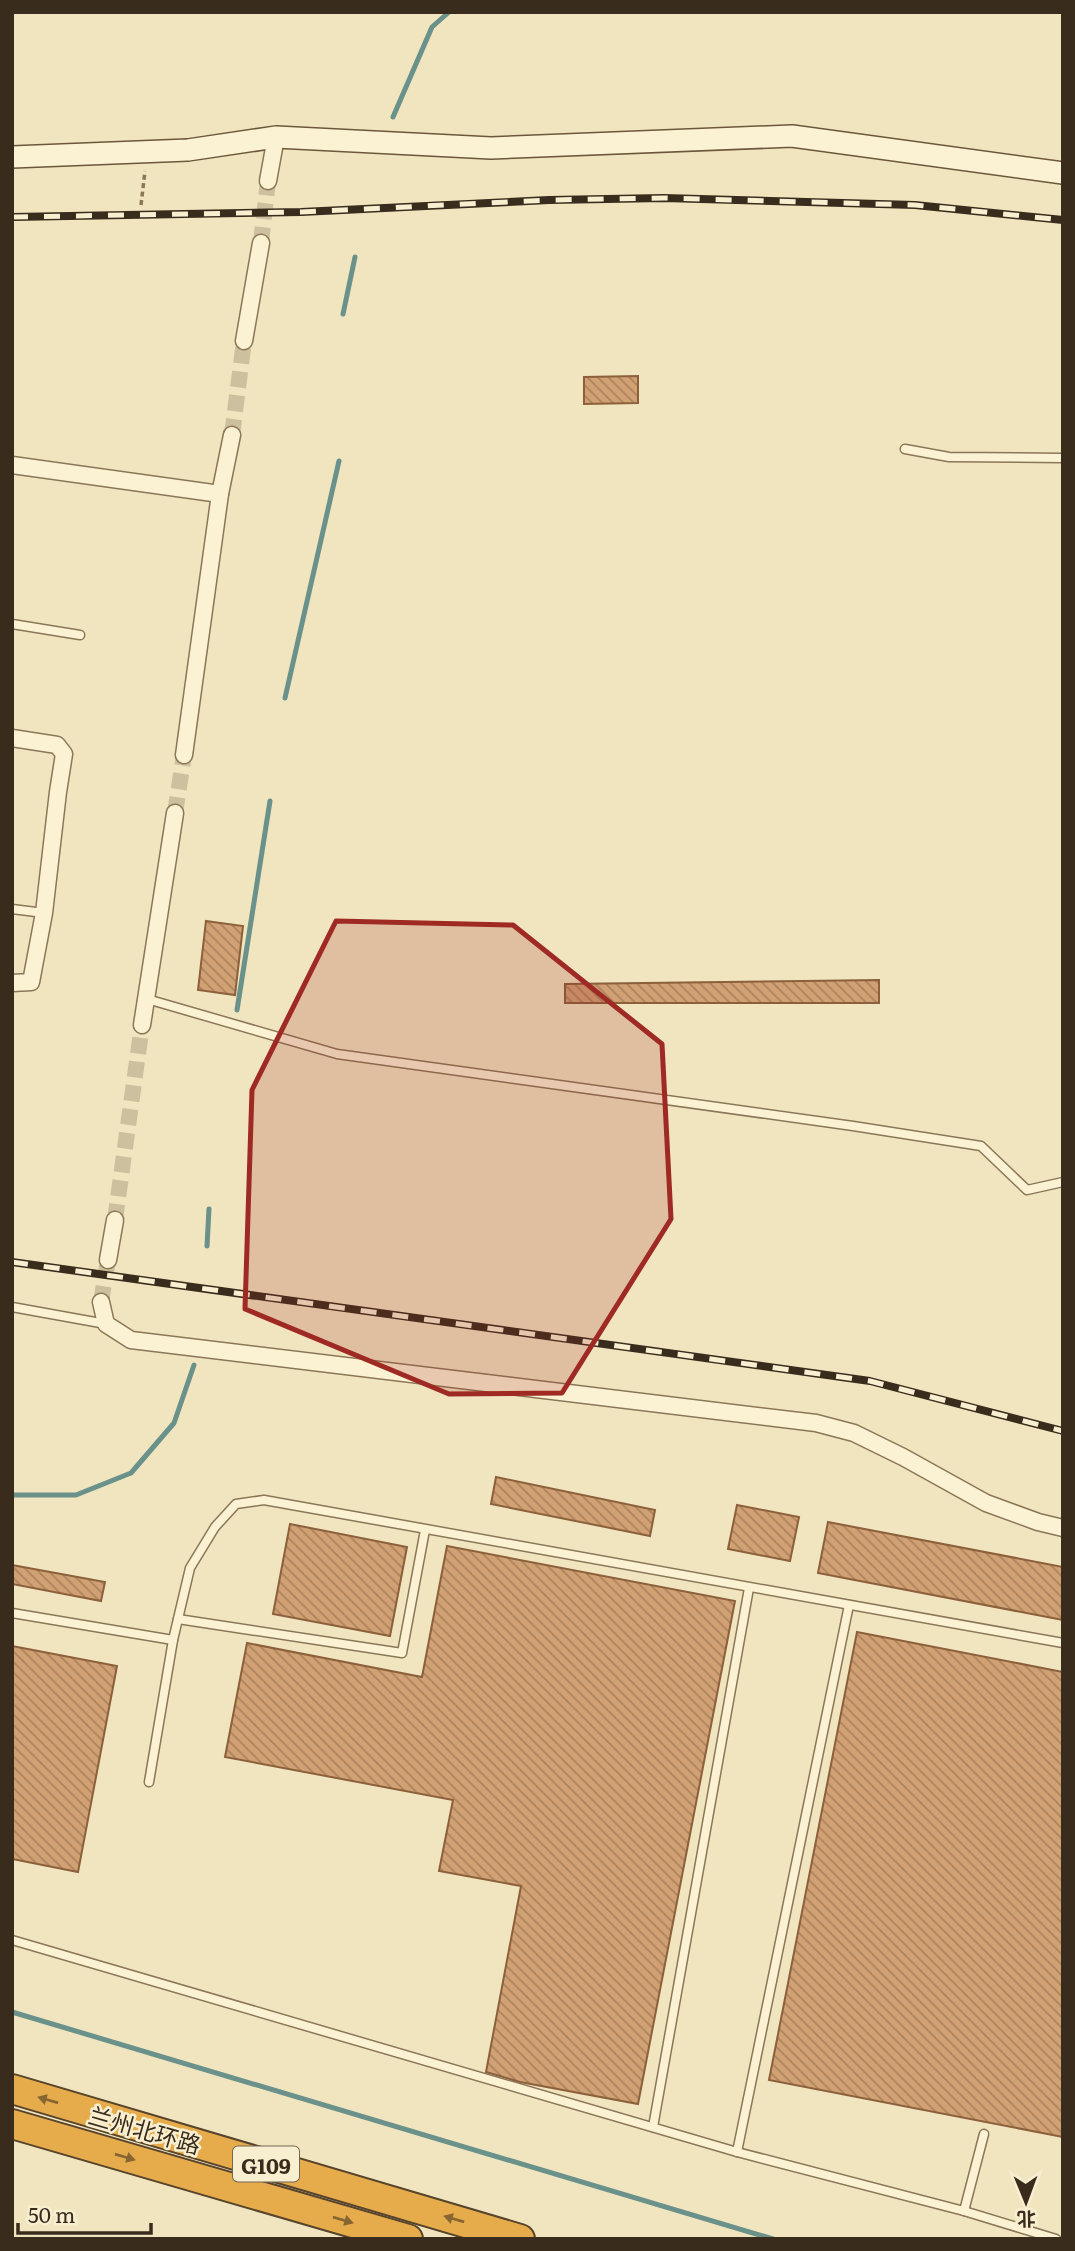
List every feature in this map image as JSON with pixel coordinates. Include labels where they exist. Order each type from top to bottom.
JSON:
[{"type":"highway","name":"兰州北环路","points":[[12,2089],[520,2239]]},
{"type":"highway","name":"兰州北环路","points":[[12,2124],[408,2239]]},
{"type":"street","points":[[12,157],[188,150],[275,137],[491,148],[792,136],[1063,173]]},
{"type":"street","points":[[268,181],[275,137]]},
{"type":"street","points":[[244,341],[261,243]]},
{"type":"street","points":[[184,755],[220,494],[232,435]]},
{"type":"street","points":[[12,465],[220,494]]},
{"type":"street","points":[[12,738],[57,745],[64,754],[44,913],[31,982],[12,983]]},
{"type":"street","points":[[142,1025],[175,813]]},
{"type":"street","points":[[108,1260],[115,1220]]},
{"type":"street","points":[[101,1302],[106,1324],[131,1340],[816,1423],[854,1433],[986,1503],[1063,1528]]},
{"type":"lane","points":[[905,449],[949,457],[1063,458]]},
{"type":"lane","points":[[12,624],[80,635]]},
{"type":"lane","points":[[12,909],[44,913]]},
{"type":"lane","points":[[146,999],[337,1054],[981,1146],[1027,1190],[1063,1182]]},
{"type":"lane","points":[[12,1307],[106,1324]]},
{"type":"lane","points":[[149,1782],[173,1640],[190,1568],[215,1527],[236,1504],[264,1500],[1063,1643]]},
{"type":"lane","points":[[178,1619],[402,1653],[425,1530]]},
{"type":"lane","points":[[653,2127],[749,1588]]},
{"type":"lane","points":[[737,2152],[849,1605]]},
{"type":"lane","points":[[12,1613],[173,1640]]},
{"type":"lane","points":[[12,1940],[737,2152],[964,2211],[1056,2239]]},
{"type":"lane","points":[[964,2211],[984,2134]]},
{"type":"path","points":[[141,205],[148,152]]},
{"type":"highlighted area","points":[[336,921],[513,925],[662,1044],[671,1219],[562,1393],[449,1394],[245,1309],[252,1090]]},
{"type":"building","points":[[638,376],[638,403],[584,404],[584,377]]},
{"type":"building","points":[[206,921],[243,926],[235,995],[198,990]]},
{"type":"building","points":[[879,980],[879,1003],[565,1003],[565,984]]},
{"type":"building","points":[[496,1477],[655,1510],[650,1536],[491,1504]]},
{"type":"building","points":[[737,1505],[799,1517],[790,1561],[728,1549]]},
{"type":"building","points":[[828,1522],[1063,1567],[1063,1620],[818,1573]]},
{"type":"building","points":[[290,1524],[407,1547],[390,1636],[273,1614]]},
{"type":"building","points":[[447,1546],[735,1601],[638,2104],[520,2082],[486,2072],[521,1886],[439,1871],[453,1800],[225,1757],[247,1643],[422,1677]]},
{"type":"building","points":[[12,1565],[105,1582],[101,1601],[12,1584]]},
{"type":"building","points":[[857,1632],[1063,1672],[1063,2137],[769,2080]]},
{"type":"building","points":[[12,1646],[117,1666],[78,1872],[12,1859]]},
{"type":"waterway","points":[[393,117],[432,27],[449,12]]},
{"type":"waterway","points":[[343,314],[355,257]]},
{"type":"waterway","points":[[285,698],[339,461]]},
{"type":"waterway","points":[[237,1010],[270,801]]},
{"type":"waterway","points":[[207,1246],[209,1209]]},
{"type":"waterway","points":[[12,1495],[76,1495],[131,1473],[174,1423],[194,1365]]},
{"type":"waterway","points":[[12,2012],[773,2239]]},
{"type":"tunnel","points":[[261,243],[268,181]]},
{"type":"tunnel","points":[[232,435],[244,341]]},
{"type":"tunnel","points":[[175,813],[184,755]]},
{"type":"tunnel","points":[[115,1220],[142,1025]]},
{"type":"tunnel","points":[[101,1302],[108,1260]]},
{"type":"railway","points":[[12,217],[301,212],[549,200],[664,198],[915,205],[1063,220]]},
{"type":"railway","points":[[12,1262],[870,1381],[1063,1431]]}]
